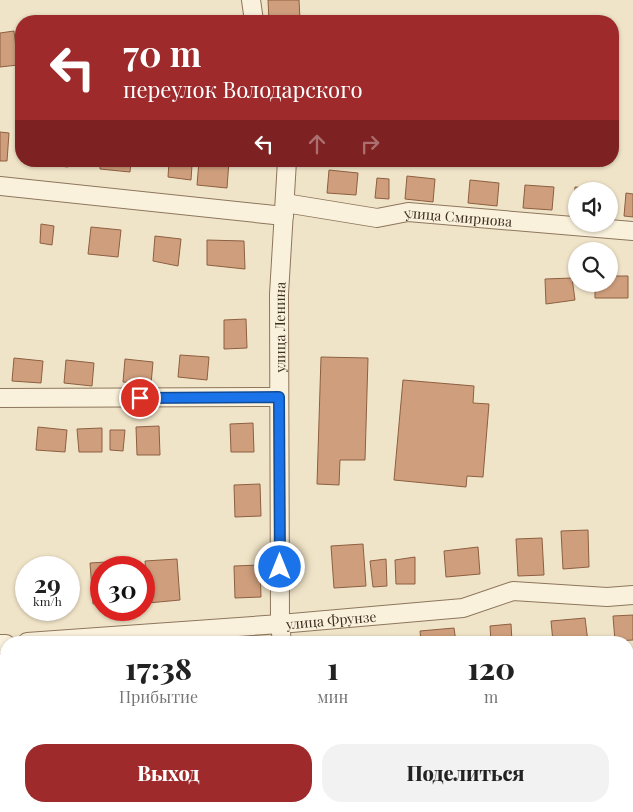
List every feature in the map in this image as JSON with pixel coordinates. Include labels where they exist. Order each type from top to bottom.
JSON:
[{"type":"street","points":[[251,0],[253,15]]},
{"type":"street","name":"улица Ленина","points":[[281,636],[279,294],[287,167]]},
{"type":"street","name":"улица Смирнова","points":[[0,186],[377,218],[408,212],[633,231]]},
{"type":"street","points":[[0,398],[279,397]]},
{"type":"street","name":"улица Фрунзе","points":[[177,636],[280,624],[463,608],[513,591],[606,597],[633,595]]},
{"type":"building","points":[[268,0],[299,0],[300,15],[269,15]]},
{"type":"building","points":[[14,31],[15,65],[0,67],[0,33]]},
{"type":"building","points":[[0,132],[9,133],[7,161],[0,161]]},
{"type":"building","points":[[100,167],[130,167],[130,172],[100,169]]},
{"type":"building","points":[[169,167],[192,167],[191,180],[168,177]]},
{"type":"building","points":[[198,167],[229,167],[227,188],[197,185]]},
{"type":"building","points":[[329,170],[358,173],[356,195],[327,193]]},
{"type":"building","points":[[407,176],[435,179],[433,202],[405,199]]},
{"type":"building","points":[[377,178],[389,179],[389,199],[375,198]]},
{"type":"building","points":[[470,180],[499,183],[497,206],[468,203]]},
{"type":"building","points":[[525,185],[554,187],[552,210],[523,208]]},
{"type":"building","points":[[626,193],[633,194],[633,217],[624,216]]},
{"type":"building","points":[[41,224],[54,226],[52,245],[40,243]]},
{"type":"building","points":[[91,227],[121,230],[118,257],[88,254]]},
{"type":"building","points":[[155,236],[181,239],[178,266],[153,261]]},
{"type":"building","points":[[207,240],[244,241],[245,269],[207,265]]},
{"type":"building","points":[[618,276],[628,276],[628,298],[595,298],[595,292],[618,292]]},
{"type":"building","points":[[568,278],[568,292],[574,292],[575,300],[546,304],[545,279]]},
{"type":"building","points":[[246,319],[247,348],[224,349],[224,320]]},
{"type":"building","points":[[180,355],[209,357],[207,380],[178,377]]},
{"type":"building","points":[[321,357],[368,358],[365,460],[340,460],[339,485],[317,484]]},
{"type":"building","points":[[14,358],[43,361],[41,383],[12,381]]},
{"type":"building","points":[[125,359],[153,362],[151,384],[123,382]]},
{"type":"building","points":[[66,360],[94,363],[92,386],[64,383]]},
{"type":"building","points":[[403,380],[474,386],[473,403],[489,404],[483,477],[467,476],[466,487],[394,480]]},
{"type":"building","points":[[253,423],[254,452],[231,452],[230,424]]},
{"type":"building","points":[[159,426],[160,455],[137,455],[136,427]]},
{"type":"building","points":[[38,427],[67,430],[65,452],[36,450]]},
{"type":"building","points":[[102,428],[102,452],[79,452],[77,429]]},
{"type":"building","points":[[110,430],[125,430],[123,451],[110,450]]},
{"type":"building","points":[[260,484],[261,516],[235,517],[234,485]]},
{"type":"building","points":[[588,530],[589,567],[563,569],[561,531]]},
{"type":"building","points":[[542,538],[544,575],[518,576],[516,539]]},
{"type":"building","points":[[363,544],[366,586],[334,588],[331,546]]},
{"type":"building","points":[[478,547],[480,574],[446,577],[444,551]]},
{"type":"building","points":[[415,557],[415,584],[396,584],[395,560]]},
{"type":"building","points":[[177,559],[180,600],[155,602],[155,560]]},
{"type":"building","points":[[386,559],[387,586],[373,587],[370,561]]},
{"type":"building","points":[[260,565],[261,597],[235,598],[234,566]]},
{"type":"building","points":[[633,615],[633,636],[615,636],[613,616]]},
{"type":"building","points":[[585,618],[587,636],[552,636],[551,621]]},
{"type":"building","points":[[511,624],[512,636],[491,636],[490,626]]},
{"type":"building","points":[[454,628],[455,636],[420,636],[420,631]]},
{"type":"route","points":[[140,398],[279,397],[280,567]]}]
